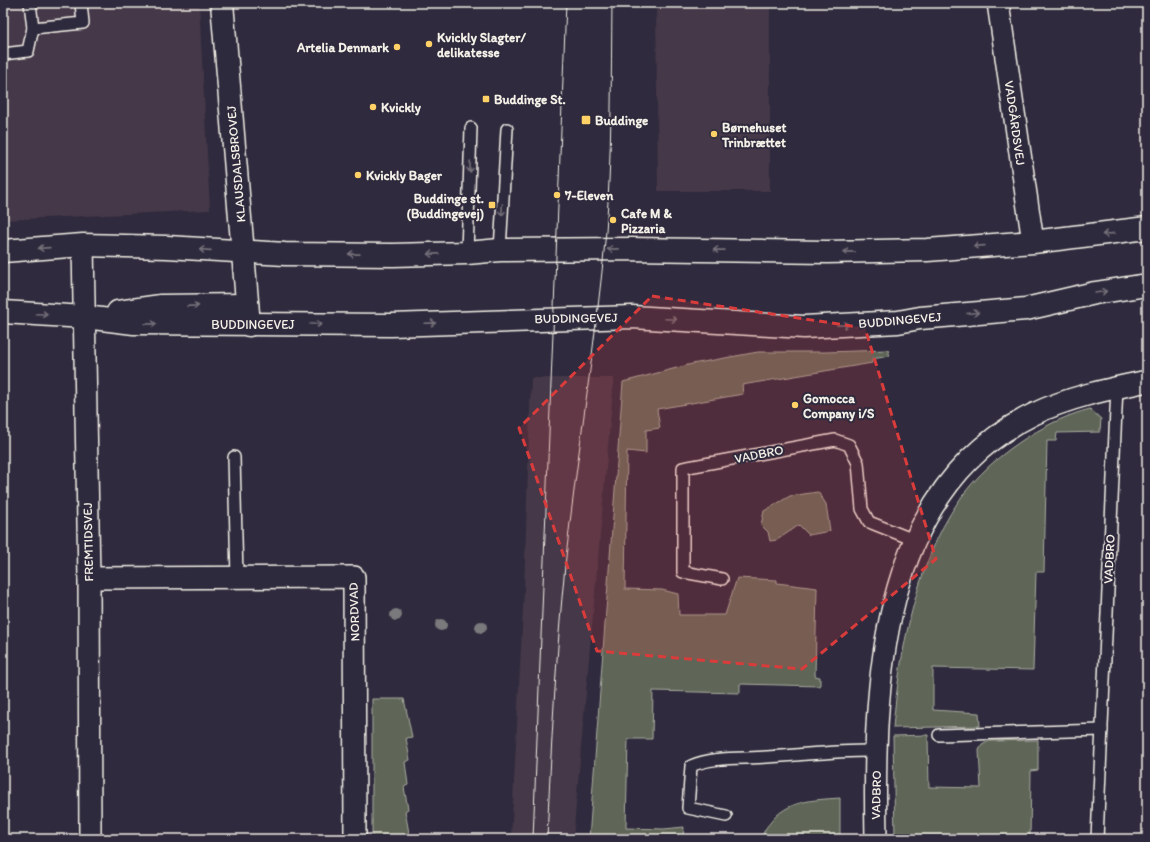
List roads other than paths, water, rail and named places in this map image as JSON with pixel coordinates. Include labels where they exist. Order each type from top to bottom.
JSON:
[{"type":"main road","name":"KLAUSDALSBROVEJ","points":[[222,3],[248,315]]},
{"type":"main road","points":[[3,251],[83,245],[167,247],[244,253],[393,255],[467,253],[500,250],[631,249],[827,252],[927,250],[1033,242],[1147,228]]},
{"type":"main road","name":"BUDDINGEVEJ","points":[[3,312],[85,317],[134,323],[248,315],[392,325],[632,317],[804,327],[898,322],[920,318],[1026,309],[1095,293],[1147,285]]},
{"type":"street","name":"VADGÅRDSVEJ","points":[[998,3],[1033,242]]},
{"type":"street","name":"FREMTIDSVEJ","points":[[83,245],[89,578],[90,839]]},
{"type":"street","name":"VADBRO","points":[[876,839],[879,687],[885,644],[897,591],[914,540],[935,501],[963,467],[996,437],[1034,414],[1075,398],[1147,381]]},
{"type":"street","name":"NORDVAD","points":[[89,578],[354,577],[355,839]]},
{"type":"lane","points":[[3,54],[28,51],[33,28],[30,3]]},
{"type":"lane","points":[[33,28],[83,22],[81,3]]},
{"type":"lane","points":[[467,253],[471,128]]},
{"type":"lane","points":[[500,250],[507,129]]},
{"type":"lane","name":"VADBRO","points":[[1097,839],[1117,387]]},
{"type":"lane","name":"VADBRO","points":[[722,579],[683,572],[683,468],[835,440],[849,445],[858,463],[862,509],[869,522],[914,540]]},
{"type":"lane","points":[[234,457],[237,577]]},
{"type":"lane","points":[[939,735],[1102,730]]},
{"type":"lane","name":"VADBRO","points":[[726,816],[688,808],[691,766],[708,761],[809,755],[842,750],[877,751]]},
{"type":"tram line","points":[[533,839],[566,3]]},
{"type":"tram line","points":[[547,839],[554,702],[565,566],[597,315],[606,231],[610,146],[612,3]]},
{"type":"place","name":"Kvickly Slagter/ delikatesse","points":[[429,44]]},
{"type":"place","name":"Artelia Denmark","points":[[397,47]]},
{"type":"place","name":"Buddinge St.","points":[[486,99]]},
{"type":"place","name":"Kvickly","points":[[373,107]]},
{"type":"place","name":"Buddinge","points":[[586,120]]},
{"type":"place","name":"Børnehuset Trinbrættet","points":[[714,134]]},
{"type":"place","name":"Kvickly Bager","points":[[358,175]]},
{"type":"place","name":"7-Eleven","points":[[557,195]]},
{"type":"place","name":"Buddinge st. (Buddingevej)","points":[[492,205]]},
{"type":"place","name":"Cafe M & Pizzaria","points":[[613,220]]},
{"type":"place","name":"Gomocca Company i/S","points":[[795,405]]}]
